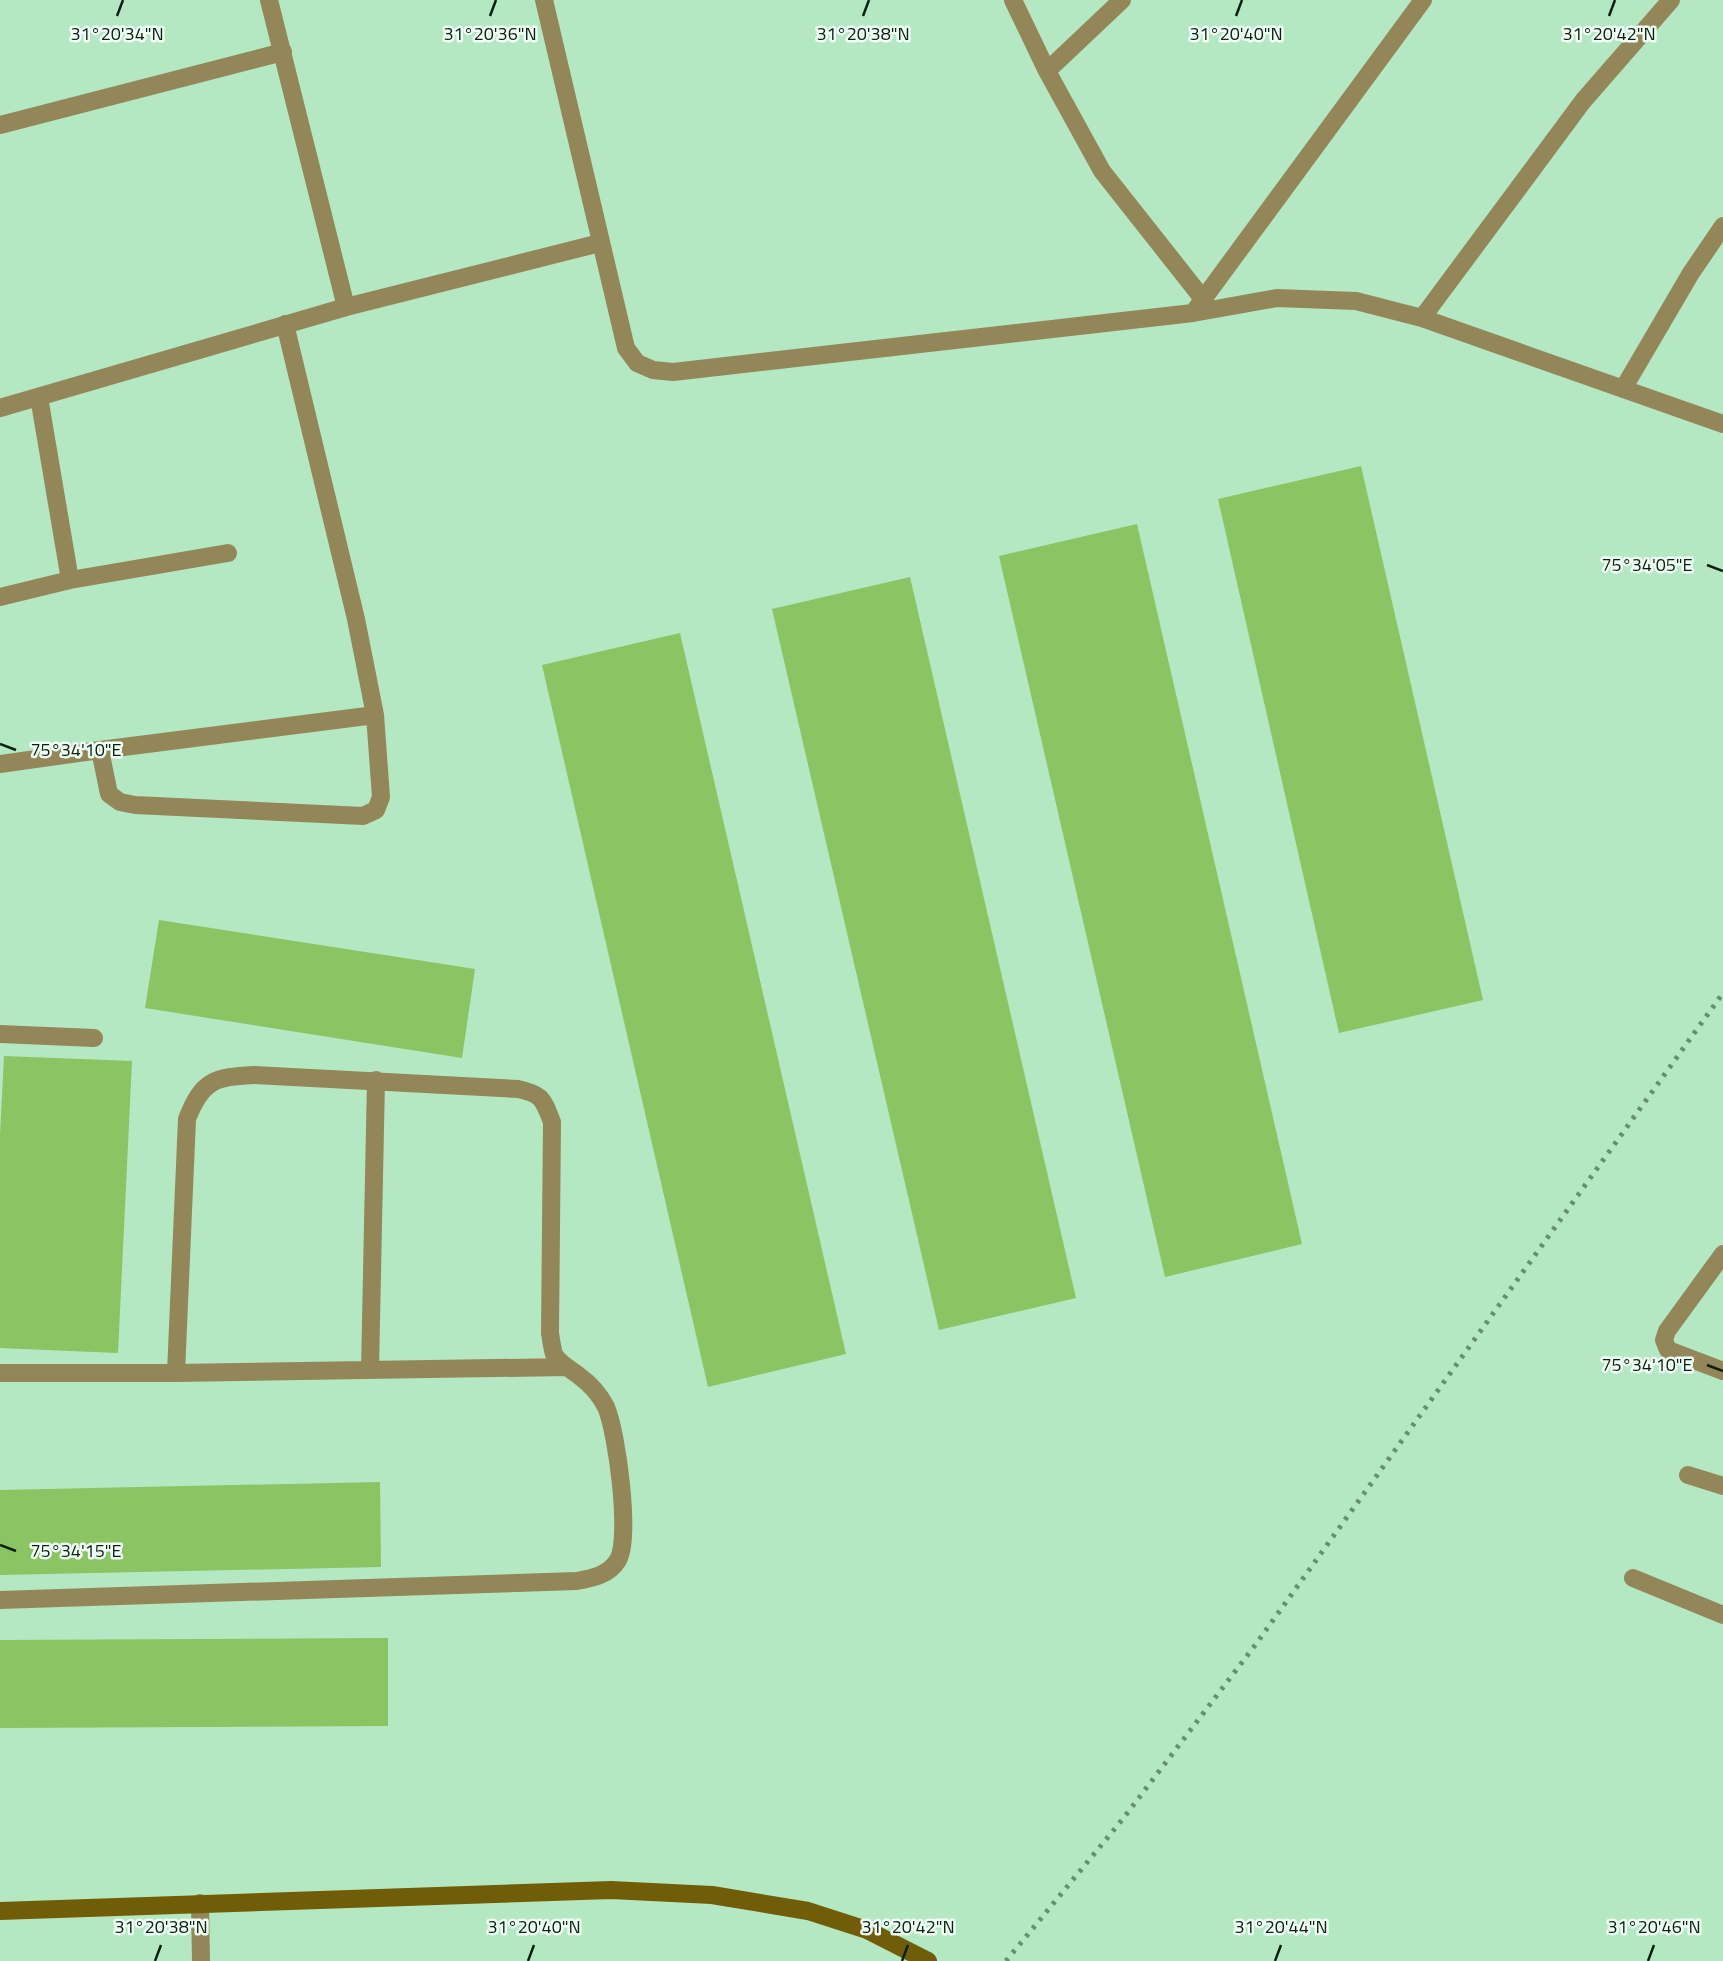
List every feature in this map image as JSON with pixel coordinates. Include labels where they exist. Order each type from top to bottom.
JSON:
[{"type":"street","points":[[268,0],[346,307]]},
{"type":"street","points":[[544,0],[626,348],[637,363],[653,370],[673,372],[1277,298],[1356,301],[1422,318],[1723,424]]},
{"type":"street","points":[[1013,0],[1047,71],[1102,171],[1198,306]]},
{"type":"street","points":[[1047,71],[1122,0]]},
{"type":"street","points":[[1198,306],[1423,0]]},
{"type":"street","points":[[1422,318],[1583,101],[1671,0]]},
{"type":"street","points":[[0,125],[283,52]]},
{"type":"street","points":[[1623,389],[1691,273],[1723,226]]},
{"type":"street","points":[[0,408],[346,307],[600,243]]},
{"type":"street","points":[[100,750],[109,793],[120,802],[135,805],[363,816],[376,810],[381,797],[375,715],[356,619],[285,324]]},
{"type":"street","points":[[39,397],[70,580]]},
{"type":"street","points":[[0,597],[70,580],[228,554]]},
{"type":"street","points":[[0,764],[375,715]]},
{"type":"street","points":[[0,1034],[94,1038]]},
{"type":"street","points":[[0,1600],[577,1581],[600,1576],[617,1562],[623,1549],[617,1446],[605,1405],[587,1383],[554,1354],[550,1333],[551,1122],[545,1105],[535,1093],[518,1089],[254,1074],[228,1076],[209,1083],[195,1098],[187,1119],[176,1373]]},
{"type":"street","points":[[370,1370],[376,1080]]},
{"type":"street","points":[[1723,1254],[1667,1331],[1664,1340],[1668,1350],[1723,1371]]},
{"type":"street","points":[[0,1373],[566,1367]]},
{"type":"street","points":[[1688,1475],[1723,1486]]},
{"type":"street","points":[[1633,1578],[1723,1615]]},
{"type":"street","points":[[0,1912],[611,1889],[712,1895],[808,1911],[867,1930],[928,1961]]},
{"type":"street","points":[[200,1903],[201,1961]]},
{"type":"building","points":[[1361,466],[1483,1000],[1339,1033],[1218,499]]},
{"type":"building","points":[[1137,524],[1302,1244],[1165,1277],[999,556]]},
{"type":"building","points":[[910,577],[1076,1298],[939,1330],[772,609]]},
{"type":"building","points":[[680,633],[846,1354],[708,1387],[542,665]]},
{"type":"building","points":[[159,920],[475,969],[462,1058],[145,1008]]},
{"type":"building","points":[[4,1056],[132,1061],[118,1353],[0,1348],[0,1135]]},
{"type":"building","points":[[380,1482],[381,1567],[0,1575],[0,1490]]},
{"type":"building","points":[[388,1638],[388,1726],[0,1728],[0,1640]]},
{"type":"railway","points":[[1006,1961],[1122,1820],[1256,1644],[1723,993]]}]
